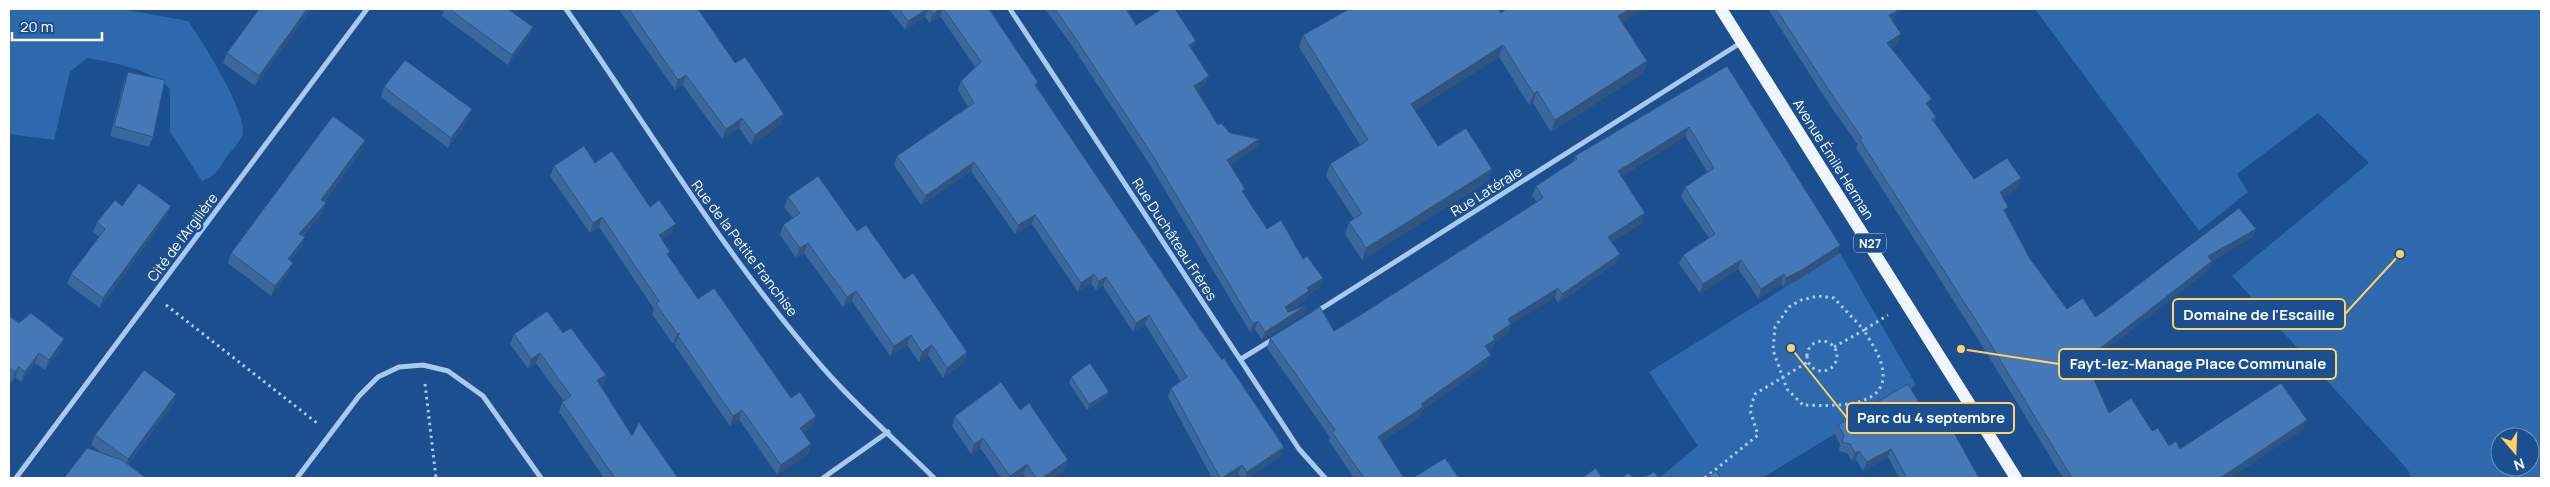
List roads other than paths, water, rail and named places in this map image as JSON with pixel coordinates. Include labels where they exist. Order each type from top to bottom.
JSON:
[{"type":"main road","name":"Avenue Émile Herman","points":[[1722,9],[2016,478]]},
{"type":"street","name":"Cité de l'Argilière","points":[[16,478],[367,9]]},
{"type":"street","name":"Rue de la Petite Franchise","points":[[566,9],[682,182],[766,298],[824,370],[934,478]]},
{"type":"street","name":"Rue Duchâteau Frères","points":[[1010,9],[1299,450],[1325,478]]},
{"type":"street","name":"Rue Latérale","points":[[1308,317],[1743,42]]},
{"type":"street","points":[[1241,359],[1282,333]]},
{"type":"street","points":[[298,478],[359,396],[378,377],[399,368],[423,365],[448,371],[483,396],[541,478]]},
{"type":"street","points":[[823,478],[888,432]]},
{"type":"place","name":"Domaine de l'Escaille","points":[[2400,254]]},
{"type":"place","name":"Parc du 4 septembre","points":[[1791,348]]},
{"type":"place","name":"Fayt-lez-Manage Place Communale","points":[[1961,349]]}]
